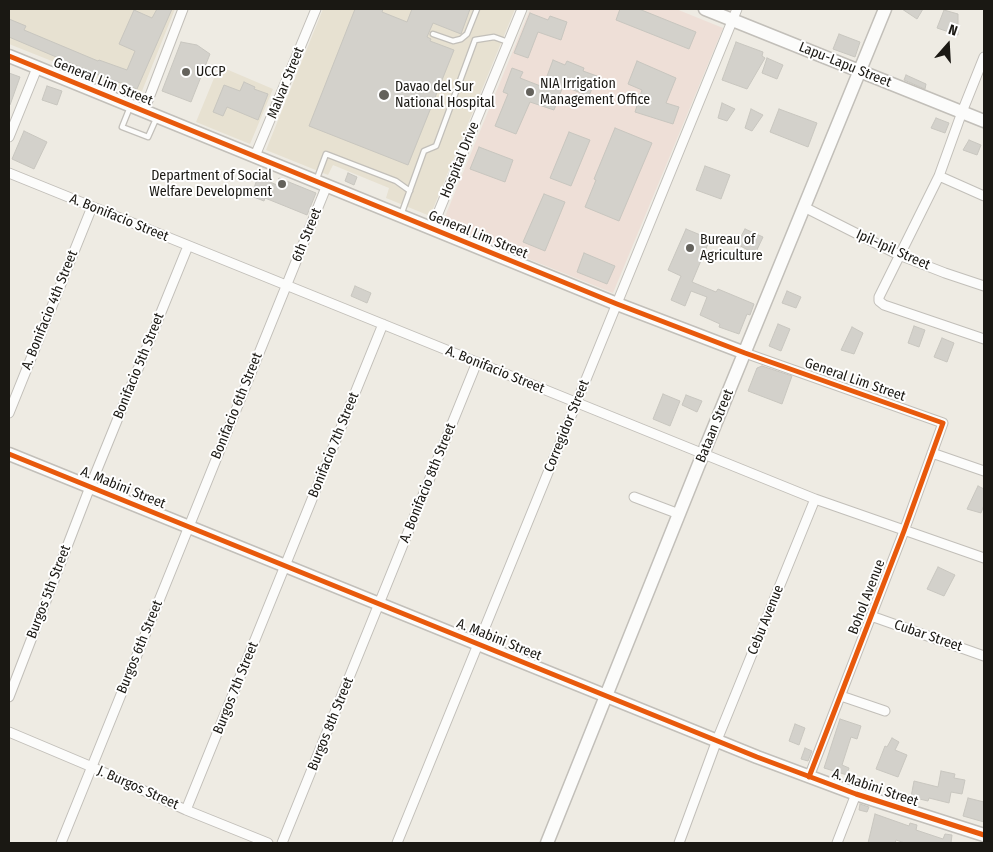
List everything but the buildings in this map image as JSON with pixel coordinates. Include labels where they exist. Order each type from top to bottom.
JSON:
[{"type":"street","points":[[144,111],[184,9]]},
{"type":"street","name":"Malvar Street","points":[[256,156],[316,9]]},
{"type":"street","name":"Hospital Drive","points":[[432,228],[522,9]]},
{"type":"street","name":"Lapu-Lapu Street","points":[[705,9],[735,14],[859,71],[984,121]]},
{"type":"street","name":"Bataan Street","points":[[547,843],[703,454],[885,9]]},
{"type":"street","name":"Corregidor Street","points":[[397,843],[735,14]]},
{"type":"street","name":"General Lim Street","points":[[9,56],[618,304],[745,353],[943,423]]},
{"type":"street","points":[[984,57],[939,176],[880,294],[879,301],[984,339]]},
{"type":"street","points":[[9,137],[37,68]]},
{"type":"street","name":"A. Bonifacio Street","points":[[9,173],[814,499],[984,558]]},
{"type":"street","points":[[939,176],[984,196]]},
{"type":"street","name":"6th Street","points":[[286,285],[321,183]]},
{"type":"street","name":"A. Bonifacio 4th Street","points":[[9,413],[92,207]]},
{"type":"street","name":"Ipil-Ipil Street","points":[[804,208],[899,255],[984,286]]},
{"type":"street","name":"Bonifacio 5th Street","points":[[90,486],[188,246]]},
{"type":"street","name":"Bonifacio 6th Street","points":[[188,526],[286,285]]},
{"type":"street","name":"Bonifacio 7th Street","points":[[285,566],[383,324]]},
{"type":"street","name":"A. Bonifacio 8th Street","points":[[379,604],[477,362]]},
{"type":"street","name":"Bohol Avenue","points":[[809,777],[904,531],[943,423]]},
{"type":"street","points":[[932,453],[984,471]]},
{"type":"street","name":"A. Mabini Street","points":[[9,454],[809,777],[984,835]]},
{"type":"street","name":"Burgos 5th Street","points":[[9,697],[90,486]]},
{"type":"street","points":[[634,497],[679,514]]},
{"type":"street","name":"Cebu Avenue","points":[[679,843],[717,740],[814,499]]},
{"type":"street","name":"Burgos 6th Street","points":[[61,843],[188,526]]},
{"type":"street","name":"Burgos 7th Street","points":[[186,810],[285,566]]},
{"type":"street","name":"Burgos 8th Street","points":[[282,843],[379,604]]},
{"type":"street","name":"Cubar Street","points":[[871,616],[984,656]]},
{"type":"street","points":[[841,696],[885,710]]},
{"type":"street","name":"J. Burgos Street","points":[[9,732],[186,810],[268,843]]},
{"type":"street","points":[[837,843],[856,794]]},
{"type":"lane","points":[[433,34],[453,41],[461,39],[467,34],[477,9]]},
{"type":"lane","points":[[467,34],[476,40],[494,38],[508,42]]},
{"type":"lane","points":[[401,216],[424,151],[436,146],[476,40]]},
{"type":"lane","points":[[130,106],[122,127],[148,138],[157,116]]},
{"type":"lane","points":[[321,183],[326,154],[396,181],[410,191]]},
{"type":"shaded area","points":[[9,9],[175,9],[140,96],[9,44]]},
{"type":"shaded area","name":"Davao del Sur National Hospital","points":[[323,9],[515,9],[430,216],[386,198],[389,188],[333,165],[328,175],[266,150]]},
{"type":"shaded area","points":[[530,9],[676,9],[723,28],[613,293],[442,224]]},
{"type":"shaded area","points":[[219,66],[273,89],[250,144],[196,122]]},
{"type":"cycle path","points":[[9,56],[617,304],[745,353],[943,423],[904,531],[809,777]]},
{"type":"cycle path","points":[[9,454],[757,757],[856,794],[984,835]]},
{"type":"place","name":"UCCP","points":[[186,72]]},
{"type":"place","name":"NIA Irrigation Management Office","points":[[530,92]]},
{"type":"place","name":"Davao del Sur National Hospital","points":[[384,95]]},
{"type":"place","name":"Department of Social Welfare Development","points":[[282,184]]},
{"type":"place","name":"Bureau of Agriculture","points":[[690,248]]}]
